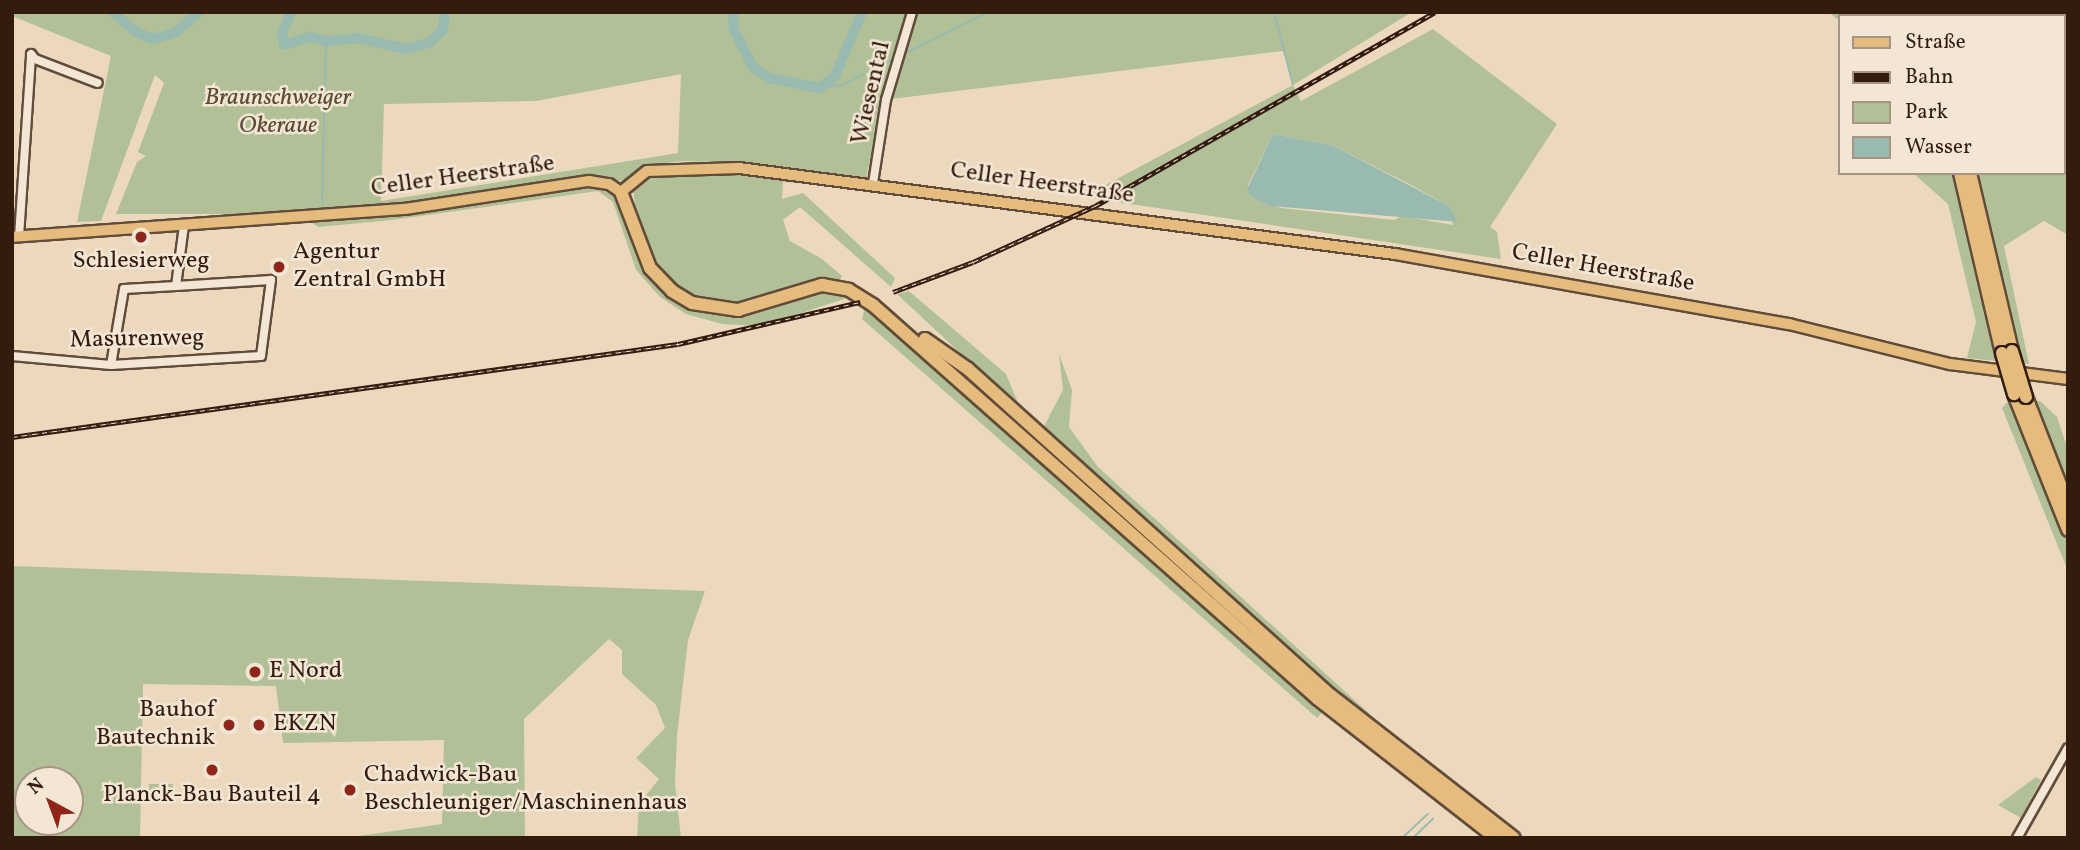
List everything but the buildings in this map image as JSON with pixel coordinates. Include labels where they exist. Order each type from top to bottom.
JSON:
[{"type":"highway","points":[[1961,175],[2020,396],[2068,530]]},
{"type":"highway","points":[[1970,175],[2007,352]]},
{"type":"highway","points":[[621,192],[646,261],[660,281],[685,299],[708,308],[738,310],[807,287],[836,286],[865,298],[899,325],[1318,699],[1496,838]]},
{"type":"highway","points":[[899,325],[961,364],[1325,691],[1514,838]]},
{"type":"highway","points":[[2020,396],[2068,505]]},
{"type":"main road","name":"Celler Heerstraße","points":[[15,237],[438,205],[589,181],[609,184],[621,192],[643,173],[680,168],[758,169],[1395,254],[1788,324],[1950,363],[2068,379]]},
{"type":"street","name":"Wiesental","points":[[873,183],[886,100],[912,12]]},
{"type":"street","points":[[15,237],[31,54],[35,59],[98,83]]},
{"type":"street","points":[[111,365],[124,289],[176,286],[184,225]]},
{"type":"street","name":"Masurenweg","points":[[12,356],[111,365],[261,356],[271,280],[176,286]]},
{"type":"street","points":[[2017,838],[2068,748]]},
{"type":"green space","name":"Braunschweiger Okeraue","points":[[12,12],[1412,12],[1293,85],[1283,51],[883,100],[866,178],[754,163],[683,161],[650,165],[623,181],[584,176],[468,197],[307,214],[116,214],[137,162],[146,156],[138,152],[164,83],[155,75],[101,221],[77,222],[111,56],[12,16]],"holes":[[[681,74],[678,153],[381,201],[384,104],[536,101]]]},
{"type":"green space","points":[[1828,12],[2068,12],[2068,235],[2044,221],[2004,246],[2029,364],[1967,358],[1976,322],[1948,204],[1915,175],[2066,175],[2066,14],[1839,14],[1839,20]]},
{"type":"green space","points":[[1433,29],[1557,124],[1490,227],[1497,232],[1501,259],[1083,197],[1293,85],[1301,101]],"holes":[[[1273,134],[1332,145],[1449,206],[1453,225],[1402,216],[1394,220],[1281,208],[1252,197],[1248,185]]]},
{"type":"green space","points":[[732,172],[880,189],[783,182],[782,199],[803,193],[895,278],[891,287],[800,207],[783,220],[790,241],[822,259],[842,276],[840,280],[814,280],[745,305],[714,305],[680,291],[652,266],[639,235],[633,190],[649,175]]},
{"type":"green space","points":[[594,186],[616,197],[641,262],[691,308],[721,313],[828,289],[850,297],[762,326],[722,324],[686,314],[660,297],[636,270],[613,202],[598,191],[392,220],[318,227],[307,219],[414,213]]},
{"type":"green space","points":[[909,291],[1006,374],[1021,410],[897,294]]},
{"type":"green space","points":[[865,307],[1323,711],[1317,718],[862,319]]},
{"type":"green space","points":[[1059,354],[1072,390],[1069,427],[1098,467],[1417,757],[1320,678],[1042,430],[1063,390]]},
{"type":"green space","points":[[2010,399],[2040,401],[2057,417],[2068,450],[2068,571],[2002,408]]},
{"type":"green space","points":[[12,566],[705,591],[688,640],[677,736],[675,783],[681,838],[637,838],[639,804],[659,779],[636,758],[665,728],[656,705],[622,674],[622,650],[609,639],[524,719],[525,838],[345,838],[442,824],[444,740],[283,743],[276,686],[143,684],[140,838],[12,838]]},
{"type":"green space","points":[[2036,777],[2041,780],[2021,818],[1998,805]]},
{"type":"green space","points":[[149,784],[173,784],[173,799],[149,799]]},
{"type":"water","points":[[1273,134],[1332,145],[1449,206],[1458,222],[1271,206],[1252,197],[1247,189]]},
{"type":"waterway","points":[[113,12],[136,32],[153,39],[176,32],[199,12]]},
{"type":"waterway","points":[[291,12],[282,34],[284,45],[311,37],[326,41],[358,38],[406,49],[429,43],[443,30],[445,12]]},
{"type":"waterway","points":[[733,12],[734,30],[753,67],[769,78],[820,88],[835,76],[862,12]]},
{"type":"waterway","points":[[905,53],[989,12]]},
{"type":"waterway","points":[[1274,12],[1293,85]]},
{"type":"waterway","points":[[322,204],[326,41]]},
{"type":"waterway","points":[[820,88],[845,84],[893,59]]},
{"type":"waterway","points":[[1402,838],[1428,814]]},
{"type":"waterway","points":[[1413,838],[1433,819]]},
{"type":"railway","points":[[893,292],[973,262],[1095,206],[1435,12]]},
{"type":"railway","points":[[12,437],[678,344],[860,302]]},
{"type":"place","name":"Schlesierweg","points":[[141,237]]},
{"type":"place","name":"Agentur Zentral GmbH","points":[[279,267]]},
{"type":"place","name":"E Nord","points":[[255,672]]},
{"type":"place","name":"Bauhof Bautechnik","points":[[229,725]]},
{"type":"place","name":"EKZN","points":[[259,725]]},
{"type":"place","name":"Planck-Bau Bauteil 4","points":[[212,770]]},
{"type":"place","name":"Chadwick-Bau Beschleuniger/Maschinenhaus","points":[[350,790]]}]
